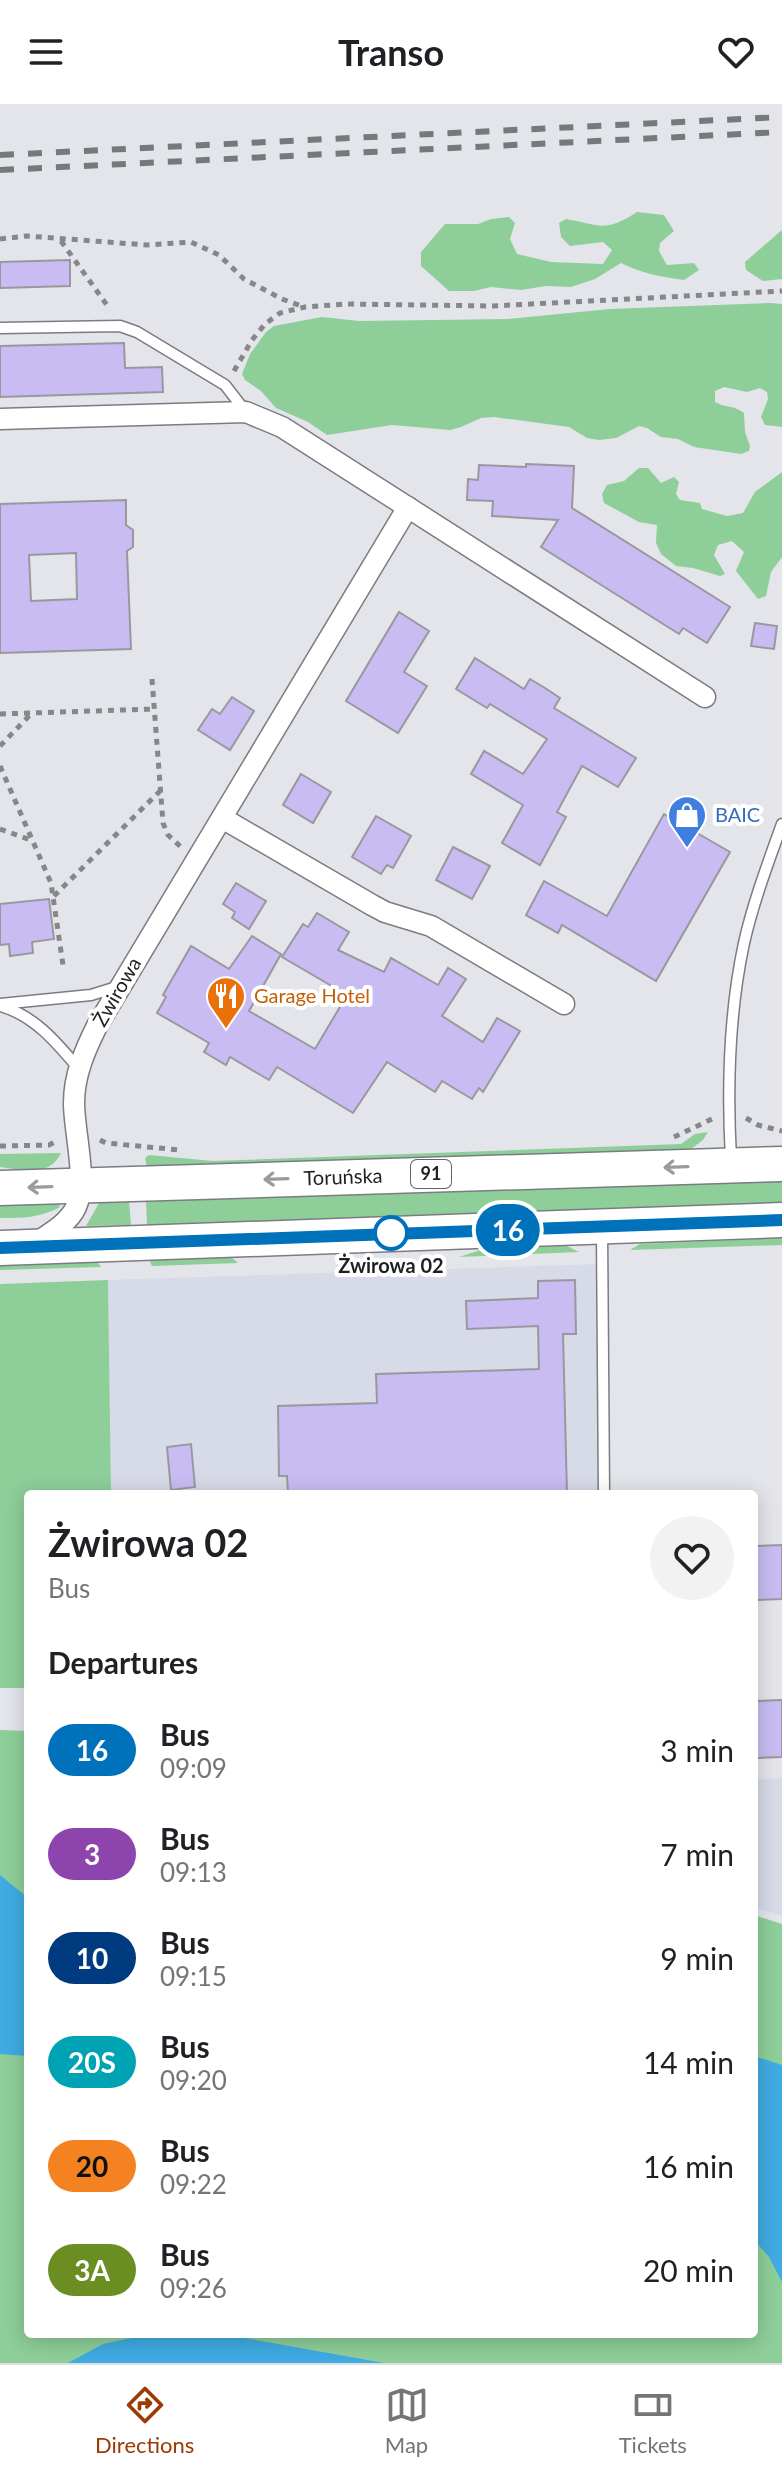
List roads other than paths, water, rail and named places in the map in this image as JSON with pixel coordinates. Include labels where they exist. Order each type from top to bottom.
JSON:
[{"type":"main road","name":"Toruńska","points":[[0,1188],[782,1164]]},
{"type":"main road","points":[[15,1248],[782,1220]]},
{"type":"street","points":[[0,419],[246,412],[282,427],[705,697]]},
{"type":"street","name":"Żwirowa","points":[[81,1185],[74,1101],[79,1069],[93,1033],[408,507]]},
{"type":"street","points":[[222,818],[385,912],[431,926],[564,1004]]},
{"type":"street","points":[[15,1248],[65,1223],[76,1207],[81,1185]]},
{"type":"lane","points":[[0,328],[120,326],[137,332],[225,385],[246,412]]},
{"type":"lane","points":[[731,1165],[730,1072],[738,977],[744,940],[782,824]]},
{"type":"lane","points":[[0,1005],[91,995],[120,986]]},
{"type":"lane","points":[[0,1005],[22,1014],[37,1025],[79,1069]]},
{"type":"lane","points":[[602,1226],[604,1490]]},
{"type":"water","points":[[0,1875],[24,1895],[24,2056],[0,2054]]},
{"type":"water","points":[[758,2057],[782,2065],[782,2282],[769,2257],[758,2245]]},
{"type":"water","points":[[131,2338],[244,2338],[384,2363],[68,2363],[103,2344]]},
{"type":"railway","points":[[0,155],[782,117]]},
{"type":"railway","points":[[0,170],[782,132]]},
{"type":"place","name":"BAIC","points":[[687,849]]},
{"type":"place","name":"Garage Hotel","points":[[226,1030]]},
{"type":"place","name":"Żwirowa 02","points":[[391,1233]]}]
